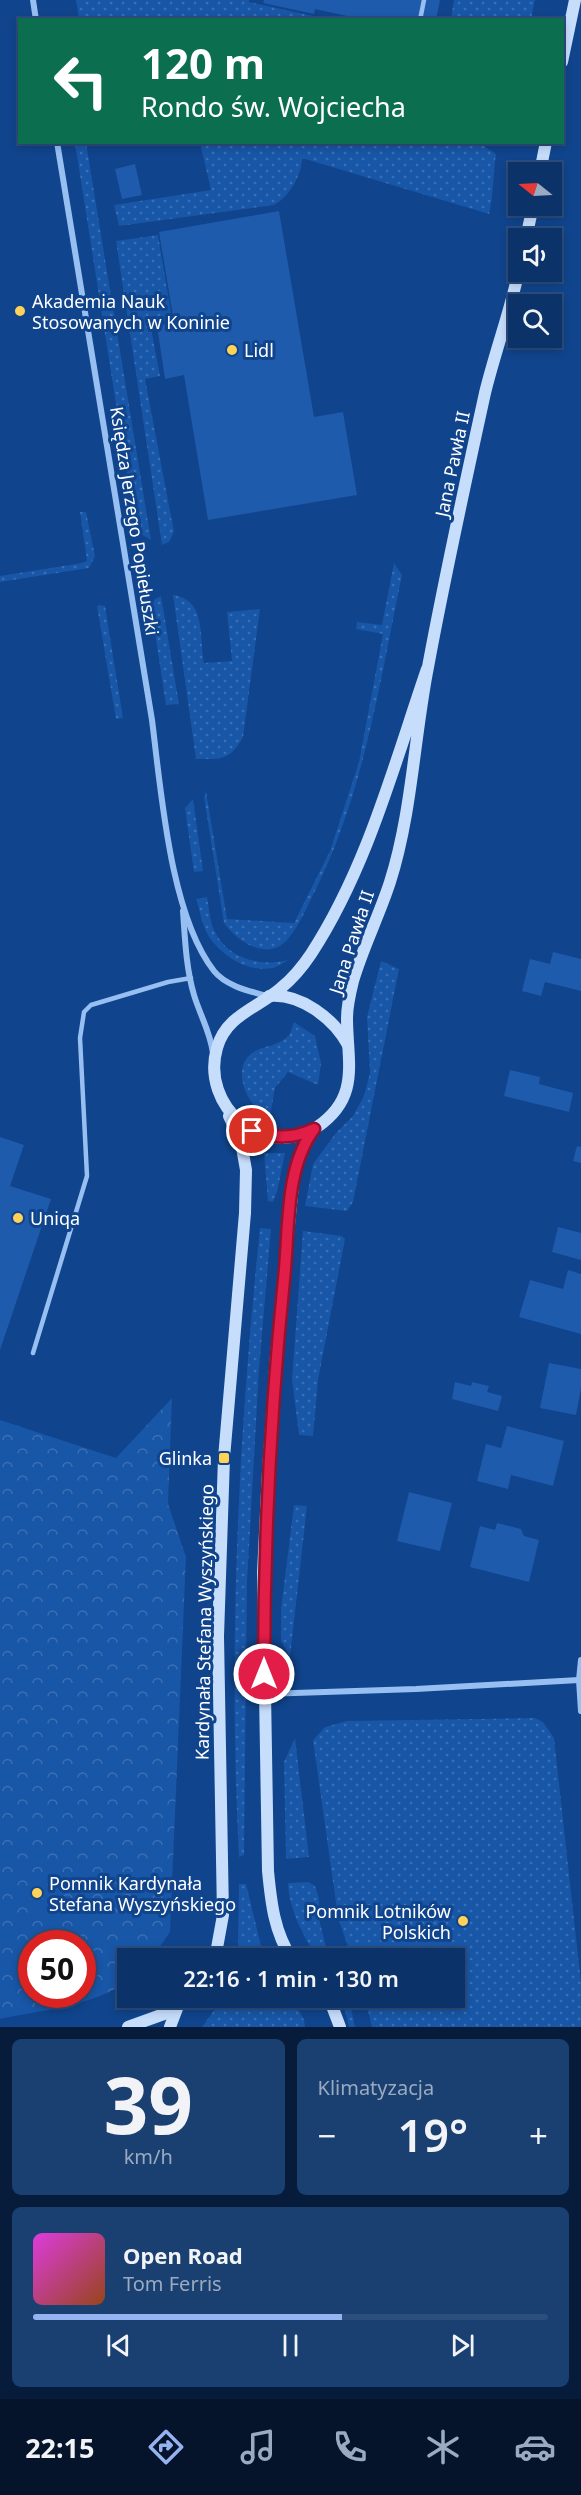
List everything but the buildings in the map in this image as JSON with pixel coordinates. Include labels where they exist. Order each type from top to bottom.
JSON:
[{"type":"main road","points":[[564,52],[575,0]]},
{"type":"main road","points":[[542,162],[546,144]]},
{"type":"main road","name":"Jana Pawła II","points":[[350,1051],[347,1017],[349,999],[391,880],[403,830],[428,669],[486,389],[516,282]]},
{"type":"main road","name":"Jana Pawła II","points":[[269,996],[280,990],[309,957],[332,918],[372,830],[428,669]]},
{"type":"main road","points":[[269,996],[286,998],[318,1011],[342,1035],[350,1051],[348,1086],[342,1102],[331,1116],[303,1134],[286,1137],[269,1136],[245,1126],[226,1109],[213,1078],[218,1044],[226,1029],[238,1016],[269,996]]},
{"type":"main road","name":"Kardynała Stefana Wyszyńskiego","points":[[217,1948],[223,1916],[218,1642],[224,1458],[245,1213],[246,1170],[241,1142],[226,1109]]},
{"type":"main road","points":[[285,1948],[273,1913],[268,1871],[263,1573],[276,1355],[294,1175],[305,1142],[314,1129]]},
{"type":"main road","points":[[333,2008],[340,2027]]},
{"type":"main road","points":[[128,2027],[175,2010]]},
{"type":"main road","points":[[170,2027],[175,2010]]},
{"type":"street","points":[[33,0],[36,18]]},
{"type":"street","name":"Księdza Jerzego Popiełuszki","points":[[57,144],[153,720],[160,781],[182,905],[190,978],[211,1038],[214,1061]]},
{"type":"street","name":"Księdza Jerzego Popiełuszki","points":[[182,905],[201,949],[214,970],[223,979],[235,985],[269,996]]},
{"type":"street","points":[[581,1660],[579,1680],[581,1712]]},
{"type":"street","points":[[264,1694],[579,1680]]},
{"type":"lane","points":[[420,18],[424,0]]},
{"type":"lane","points":[[33,1353],[87,1176],[80,1038],[84,1012],[91,1005],[190,978]]},
{"type":"green space","points":[[76,0],[249,0],[249,2],[322,18],[79,18]]},
{"type":"green space","points":[[454,0],[535,0],[531,18],[451,18]]},
{"type":"green space","points":[[75,144],[86,144],[151,540],[139,533],[135,525]]},
{"type":"green space","points":[[200,144],[481,144],[496,154],[489,214],[302,158],[294,185],[285,197],[274,205],[119,226],[114,205],[211,190]]},
{"type":"green space","points":[[158,235],[172,319],[150,323],[160,376],[145,379],[174,532],[169,542],[162,545],[116,241]]},
{"type":"green space","points":[[80,512],[86,512],[95,556],[89,568],[0,582],[0,576],[87,561]]},
{"type":"green space","points":[[394,563],[402,575],[369,736],[346,815],[332,854],[294,931],[285,942],[277,947],[260,949],[236,936],[224,923],[204,797],[206,791],[227,919],[294,923],[330,851],[359,762],[383,634],[356,629],[357,622],[382,625]]},
{"type":"green space","points":[[173,595],[184,598],[196,612],[201,631],[204,663],[232,661],[227,612],[260,609],[243,737],[234,751],[224,757],[196,759]]},
{"type":"green space","points":[[161,596],[179,704],[166,705],[151,607],[155,599]]},
{"type":"green space","points":[[97,606],[105,606],[123,718],[116,719]]},
{"type":"green space","points":[[193,799],[203,871],[194,872],[185,808]]},
{"type":"green space","points":[[207,897],[214,930],[227,948],[256,961],[288,960],[276,967],[263,969],[244,965],[227,956],[213,942],[204,927],[196,899]]},
{"type":"green space","points":[[381,961],[399,969],[353,1202],[347,1211],[305,1206],[313,1164],[336,1133],[353,1116],[364,1096],[370,1073],[367,1017]]},
{"type":"green space","points":[[294,1022],[315,1036],[321,1063],[318,1085],[288,1072],[275,1088],[270,1116],[252,1103],[244,1088],[242,1071],[244,1063],[255,1051],[285,1039]]},
{"type":"green space","points":[[264,1153],[285,1153],[273,1202],[268,1201]]},
{"type":"green space","points":[[260,1228],[271,1229],[259,1369],[247,1583],[244,1855],[239,1857],[235,1700],[237,1542],[246,1385]]},
{"type":"green space","points":[[303,1231],[342,1236],[345,1239],[318,1380],[313,1436],[299,1435],[292,1379]]},
{"type":"green space","points":[[172,1398],[168,1504],[186,1557],[170,1932],[159,1948],[117,1948],[117,1988],[96,1998],[96,1930],[18,1930],[18,2008],[56,2008],[0,2019],[0,1420],[116,1458]]},
{"type":"green space","points":[[294,1505],[307,1506],[290,1657],[281,1641],[281,1609]]},
{"type":"green space","points":[[535,1718],[543,1722],[554,1738],[581,1983],[581,2027],[372,2027],[367,2008],[465,2008],[465,1948],[348,1948],[338,1917],[313,1740],[325,1727],[347,1721]]},
{"type":"green space","points":[[295,1738],[309,1857],[286,1859],[284,1762]]},
{"type":"green space","points":[[308,1882],[315,1886],[326,1948],[311,1948],[294,1912],[288,1883]]},
{"type":"green space","points":[[239,1884],[246,1884],[261,1946],[238,1947]]},
{"type":"green space","points":[[216,2008],[297,2008],[305,2027],[202,2027]]},
{"type":"green space","points":[[344,2008],[351,2008],[355,2027],[349,2027]]},
{"type":"place","name":"Akademia Nauk Stosowanych w Koninie","points":[[20,311]]},
{"type":"place","name":"Lidl","points":[[232,350]]},
{"type":"place","name":"Uniqa","points":[[18,1218]]},
{"type":"place","name":"Glinka","points":[[224,1458]]},
{"type":"place","name":"Pomnik Kardynała Stefana Wyszyńskiego","points":[[37,1893]]},
{"type":"place","name":"Pomnik Lotników Polskich","points":[[463,1921]]},
{"type":"route","points":[[252,1131],[269,1136],[286,1137],[314,1129],[305,1142],[294,1175],[276,1355],[263,1573],[264,1674]]}]
